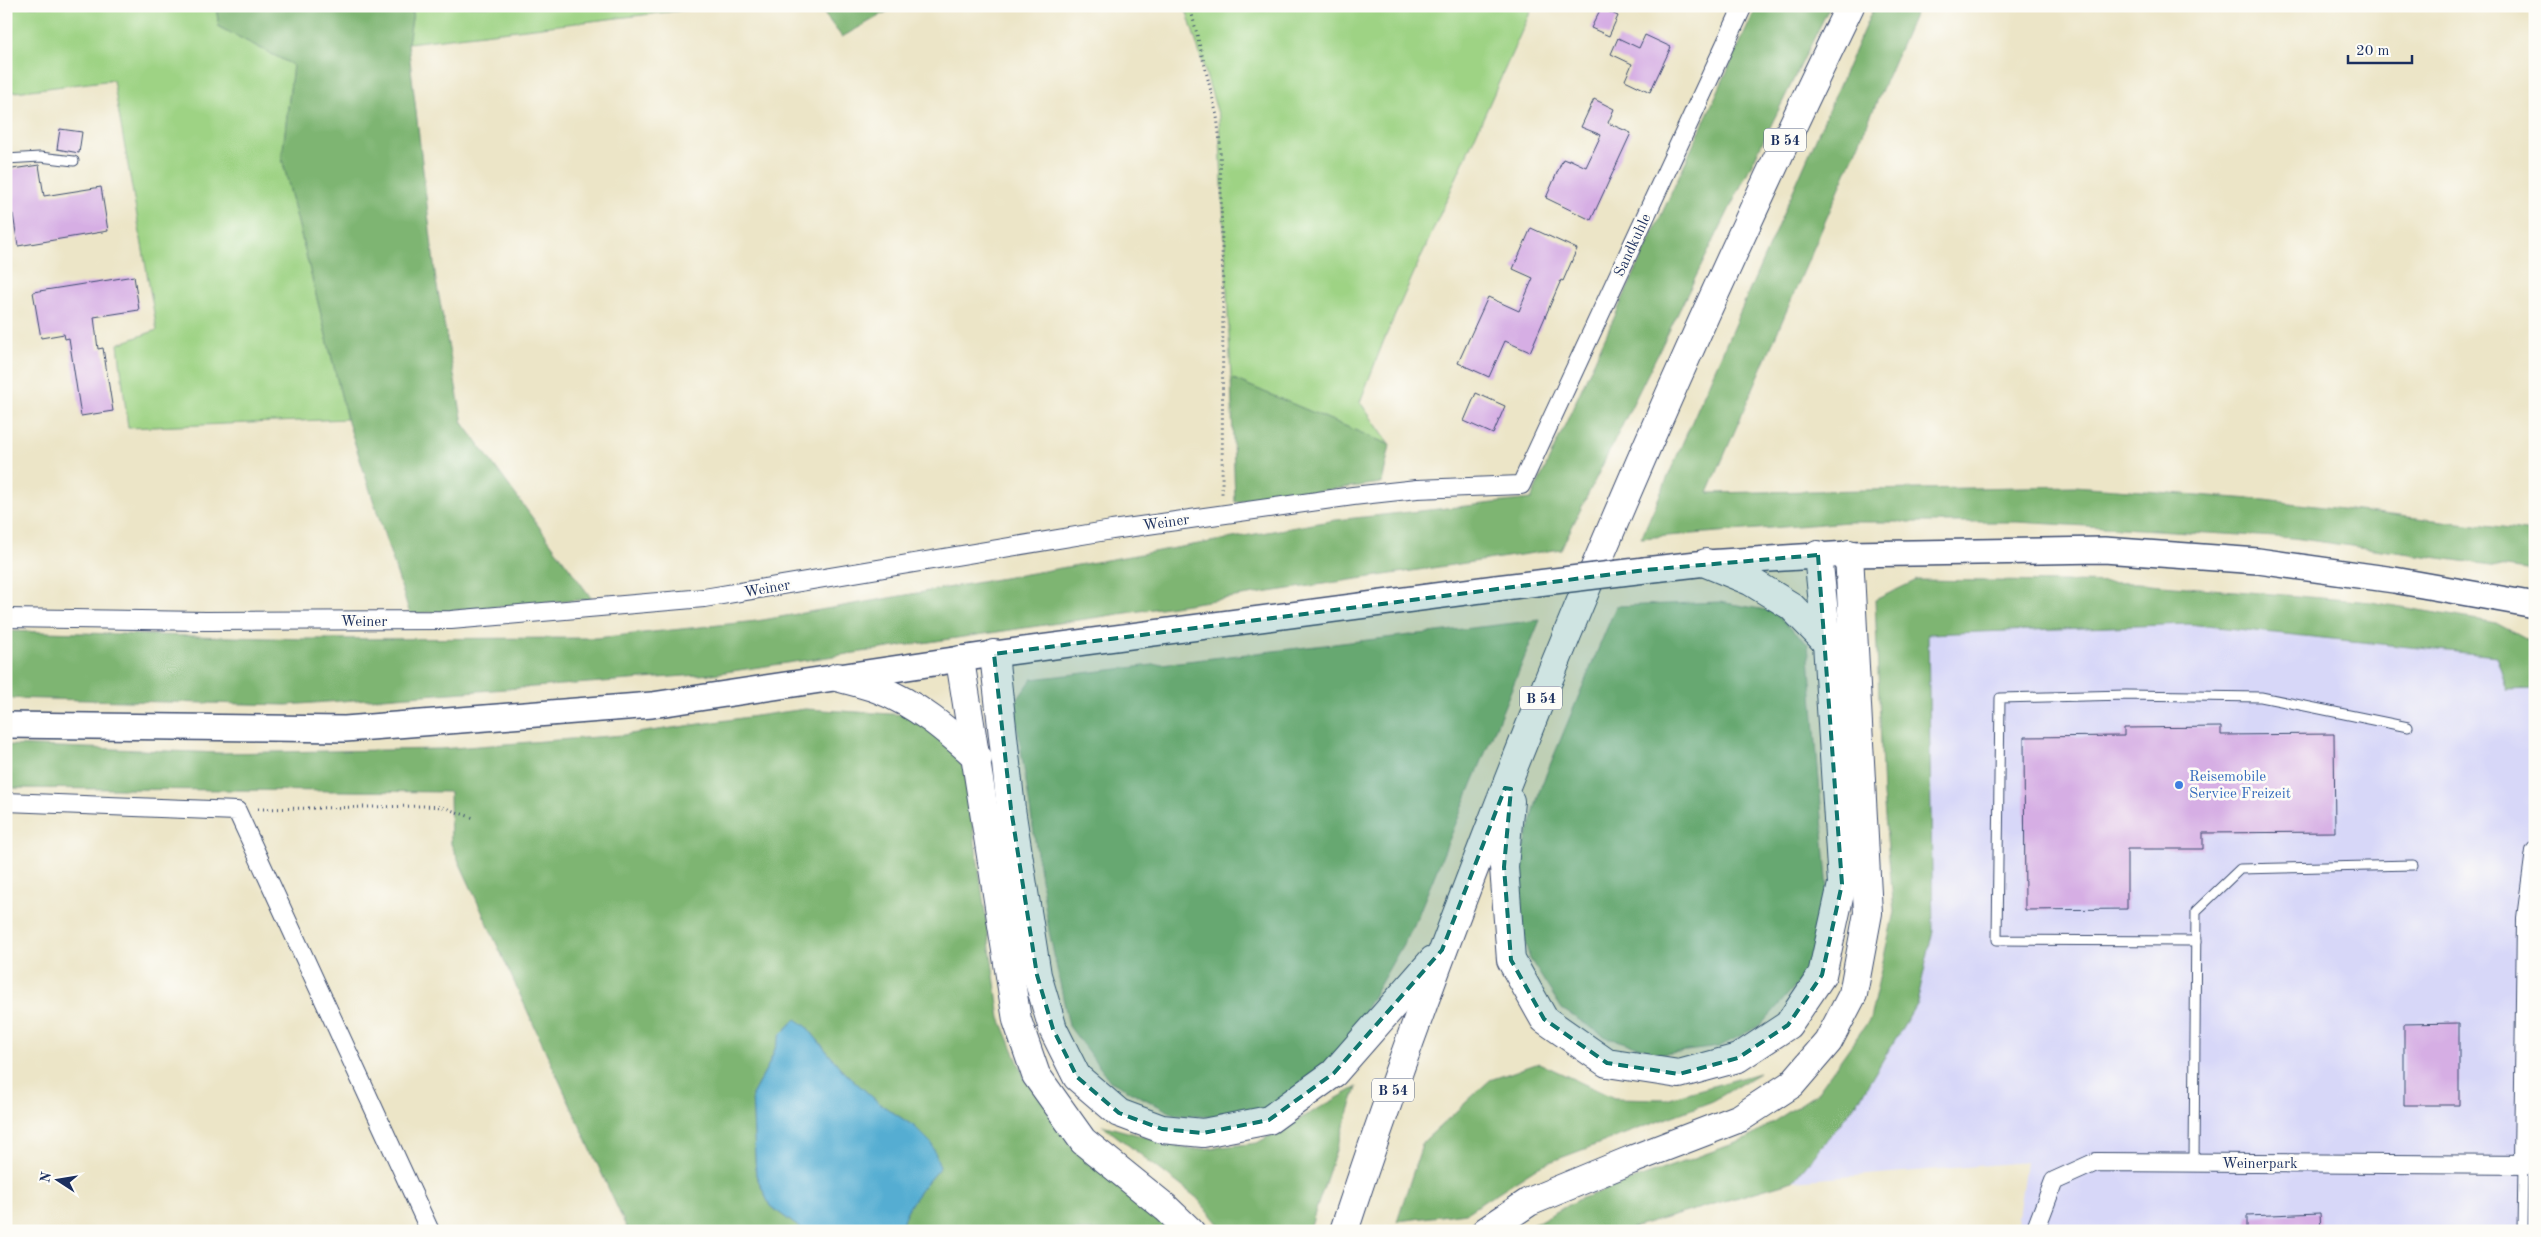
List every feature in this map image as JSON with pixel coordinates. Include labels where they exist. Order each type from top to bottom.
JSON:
[{"type":"highway","name":"B 54","points":[[1344,1231],[1442,950],[1513,768],[1619,509],[1718,283],[1850,6]]},
{"type":"highway","points":[[1486,1231],[1529,1202],[1740,1118],[1792,1084],[1828,1042],[1853,994],[1868,913],[1849,554]]},
{"type":"highway","points":[[1513,768],[1504,868],[1510,960],[1544,1019],[1607,1063],[1679,1074],[1738,1058],[1788,1024],[1822,975],[1842,884],[1827,643],[1818,555]]},
{"type":"highway","points":[[1706,563],[1750,581],[1791,606],[1827,643]]},
{"type":"highway","points":[[994,654],[1011,808],[1037,975],[1053,1028],[1077,1077],[1119,1113],[1162,1129],[1203,1133],[1269,1120],[1334,1073],[1442,950]]},
{"type":"highway","points":[[960,660],[978,758],[1017,1020],[1036,1075],[1083,1142],[1166,1208],[1190,1231]]},
{"type":"highway","points":[[837,677],[878,689],[908,704],[945,728],[978,758]]},
{"type":"main road","points":[[6,725],[345,729],[652,705],[994,654],[1496,588],[1706,563],[1818,555],[2104,550],[2258,561],[2394,580],[2535,605]]},
{"type":"street","name":"Sandkuhle","points":[[1521,485],[1744,6]]},
{"type":"street","name":"Weiner","points":[[6,618],[206,621],[461,620],[704,598],[1112,530],[1416,488],[1521,485]]},
{"type":"street","points":[[6,802],[237,811],[430,1231]]},
{"type":"street","points":[[2529,1165],[2526,918],[2535,851]]},
{"type":"street","name":"Weinerpark","points":[[2035,1231],[2054,1181],[2096,1162],[2529,1165]]},
{"type":"lane","points":[[6,159],[40,157],[74,161]]},
{"type":"lane","points":[[2196,941],[1997,940],[2000,698],[2126,694],[2262,697],[2408,727]]},
{"type":"lane","points":[[2194,1163],[2196,911],[2240,869],[2413,865]]},
{"type":"lane","points":[[2522,1231],[2529,1165]]},
{"type":"path","points":[[1190,6],[1216,116],[1220,143],[1223,296],[1222,514]]},
{"type":"path","points":[[237,811],[262,808],[423,806],[442,807],[474,818]]},
{"type":"highlighted area","points":[[1818,555],[1842,884],[1822,975],[1788,1025],[1738,1058],[1679,1074],[1607,1063],[1544,1019],[1511,960],[1504,867],[1511,789],[1505,788],[1442,950],[1334,1073],[1269,1120],[1203,1133],[1162,1129],[1119,1113],[1077,1077],[1053,1029],[1037,975],[1011,809],[994,654],[1645,570]]},
{"type":"shaded area","points":[[2187,624],[2497,656],[2507,689],[2535,689],[2535,1231],[2016,1231],[2026,1162],[1793,1181],[1857,1103],[1917,1003],[1933,930],[1927,634]]},
{"type":"green space","points":[[6,6],[216,6],[219,27],[293,65],[282,158],[347,419],[128,428],[118,344],[157,330],[113,80],[6,93]]},
{"type":"green space","points":[[216,6],[414,6],[408,43],[436,281],[463,423],[592,599],[410,614],[347,419],[282,158],[293,65],[219,27]]},
{"type":"green space","points":[[414,6],[718,6],[408,43]]},
{"type":"green space","points":[[818,6],[897,6],[842,37]]},
{"type":"green space","points":[[1185,6],[1533,6],[1384,340],[1360,402],[1390,445],[1231,378],[1219,117]]},
{"type":"green space","points":[[1757,6],[1830,6],[1561,549],[712,674],[286,705],[6,698],[6,631],[306,639],[596,638],[757,621],[1336,520],[1531,499]]},
{"type":"green space","points":[[1874,6],[1918,6],[1708,493],[2075,486],[2265,500],[2535,532],[2535,571],[2293,538],[2017,522],[1848,522],[1641,538]]},
{"type":"green space","points":[[1231,378],[1390,445],[1382,483],[1235,502]]},
{"type":"green space","points":[[1917,580],[2137,583],[2371,602],[2496,623],[2535,644],[2535,689],[2507,690],[2496,656],[2188,624],[1928,634],[1933,930],[1917,1003],[1857,1103],[1793,1181],[1622,1231],[1522,1231],[1577,1200],[1747,1139],[1816,1094],[1870,1019],[1894,912],[1883,795],[1875,600]]},
{"type":"green space","points":[[1720,602],[1772,611],[1808,644],[1828,892],[1814,965],[1761,1025],[1719,1047],[1662,1054],[1606,1037],[1562,1009],[1530,959],[1515,910],[1520,864],[1540,789],[1616,606]]},
{"type":"green space","points":[[1540,620],[1414,925],[1355,1028],[1326,1066],[1254,1119],[1176,1115],[1110,1081],[1069,1026],[1049,931],[1014,704],[1032,679]]},
{"type":"green space","points":[[805,709],[909,715],[945,736],[965,771],[1000,1018],[1026,1081],[1174,1231],[903,1231],[905,1215],[910,1206],[940,1167],[915,1127],[880,1104],[842,1070],[806,1026],[781,1034],[769,1064],[752,1095],[756,1175],[770,1206],[804,1231],[628,1231],[451,844],[450,792],[6,788],[6,745],[221,753],[440,749],[623,735]]},
{"type":"green space","points":[[1539,1063],[1614,1098],[1666,1099],[1759,1073],[1713,1101],[1539,1166],[1466,1213],[1397,1221],[1423,1142],[1490,1080]]},
{"type":"green space","points":[[1357,1087],[1309,1231],[1224,1231],[1197,1198],[1102,1125],[1193,1150],[1257,1143]]},
{"type":"water","points":[[796,1019],[806,1026],[842,1070],[880,1104],[915,1127],[932,1144],[940,1167],[910,1206],[905,1215],[903,1231],[804,1231],[770,1206],[756,1175],[752,1095],[769,1064],[781,1034]]},
{"type":"building","points":[[1601,8],[1618,16],[1609,36],[1591,28]]},
{"type":"building","points":[[1645,35],[1671,47],[1650,92],[1625,80],[1632,64],[1611,54],[1618,38],[1639,48]]},
{"type":"building","points":[[1594,99],[1614,109],[1608,123],[1631,133],[1591,220],[1546,198],[1563,159],[1568,161],[1569,159],[1586,167],[1601,135],[1581,127]]},
{"type":"building","points":[[60,129],[82,132],[79,153],[57,149]]},
{"type":"building","points":[[39,165],[44,196],[101,187],[108,231],[18,246],[13,214],[6,215],[6,170]]},
{"type":"building","points":[[1531,228],[1577,249],[1563,281],[1561,280],[1530,352],[1505,341],[1489,377],[1458,363],[1488,297],[1519,311],[1533,278],[1513,269]]},
{"type":"building","points":[[134,276],[139,310],[94,317],[98,349],[103,348],[113,411],[81,416],[69,338],[65,339],[64,334],[41,338],[33,292]]},
{"type":"building","points":[[1476,393],[1505,406],[1493,434],[1464,421]]},
{"type":"building","name":"Reisemobile Service Freizeit","points":[[2221,727],[2221,735],[2334,734],[2335,832],[2203,833],[2203,849],[2127,849],[2127,909],[2025,910],[2024,737],[2124,736],[2124,728]]},
{"type":"building","points":[[2459,1023],[2459,1105],[2404,1105],[2404,1024]]},
{"type":"building","points":[[2320,1213],[2321,1231],[2247,1231],[2247,1216]]},
{"type":"place","name":"Reisemobile Service Freizeit","points":[[2179,785]]}]
